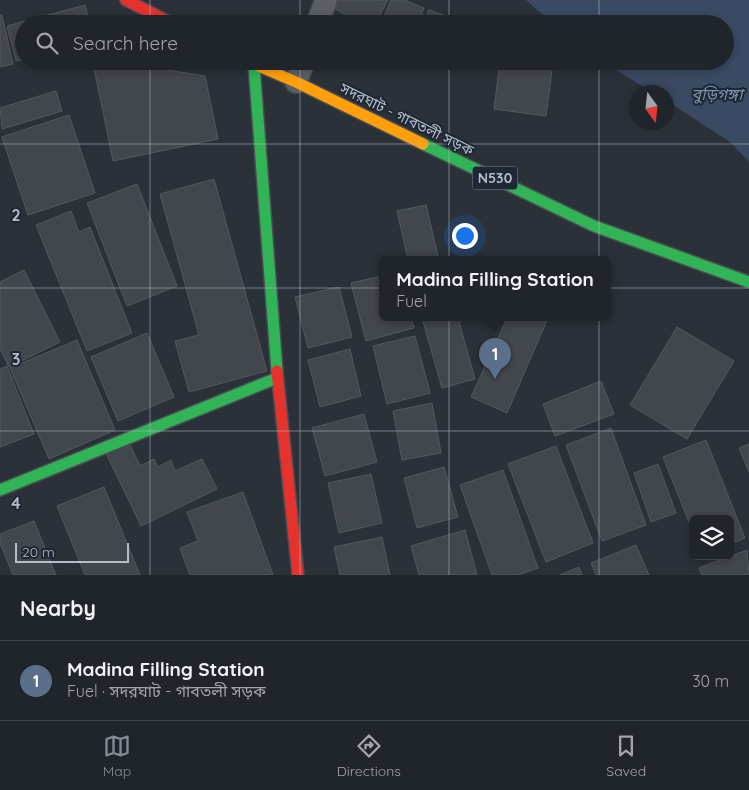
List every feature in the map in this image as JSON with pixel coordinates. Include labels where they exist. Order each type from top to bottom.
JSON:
[{"type":"main road","points":[[126,0],[155,15]]},
{"type":"main road","points":[[251,70],[277,378],[298,575]]},
{"type":"main road","name":"সদরঘাট - গাবতলী সড়ক","points":[[267,70],[296,82],[594,226],[749,282]]},
{"type":"main road","points":[[0,490],[277,378]]},
{"type":"lane","points":[[320,15],[326,0]]},
{"type":"lane","points":[[296,82],[301,70]]},
{"type":"water","name":"বুড়িগঙ্গা","points":[[526,0],[749,0],[749,162],[730,142],[674,106],[674,85],[640,85],[616,70],[734,70],[734,15],[543,15]]},
{"type":"building","points":[[336,0],[388,0],[380,15],[346,15],[332,7]]},
{"type":"building","points":[[391,0],[404,0],[424,8],[421,15],[385,15]]},
{"type":"building","points":[[85,5],[88,15],[48,15]]},
{"type":"building","points":[[429,10],[443,15],[427,15]]},
{"type":"building","points":[[0,15],[2,15],[13,64],[0,67]]},
{"type":"building","points":[[15,24],[15,57],[7,26]]},
{"type":"building","points":[[94,70],[167,70],[205,76],[218,139],[113,161]]},
{"type":"building","points":[[499,70],[552,70],[546,116],[494,109]]},
{"type":"building","points":[[56,91],[62,111],[2,129],[0,108]]},
{"type":"building","points":[[69,115],[95,193],[28,215],[2,137]]},
{"type":"building","points":[[214,179],[267,371],[189,392],[175,341],[199,335],[160,194]]},
{"type":"building","points":[[137,184],[177,286],[127,306],[87,203]]},
{"type":"building","points":[[426,205],[438,256],[407,256],[397,211]]},
{"type":"building","points":[[71,211],[79,232],[90,227],[132,333],[87,351],[36,225]]},
{"type":"building","points":[[24,270],[60,342],[9,367],[0,349],[0,282]]},
{"type":"building","points":[[379,277],[379,321],[412,321],[414,328],[366,341],[351,283]]},
{"type":"building","points":[[339,287],[352,337],[308,348],[295,297]]},
{"type":"building","points":[[423,321],[459,321],[475,379],[442,388]]},
{"type":"building","points":[[506,321],[547,321],[507,413],[471,397]]},
{"type":"building","points":[[677,327],[734,361],[687,439],[630,405]]},
{"type":"building","points":[[147,333],[174,397],[118,421],[91,357]]},
{"type":"building","points":[[415,336],[430,393],[387,404],[373,346]]},
{"type":"building","points":[[77,340],[115,430],[49,459],[10,368]]},
{"type":"building","points":[[350,349],[361,396],[320,407],[308,360]]},
{"type":"building","points":[[7,366],[34,434],[0,447],[0,369]]},
{"type":"building","points":[[601,381],[614,414],[555,436],[543,404]]},
{"type":"building","points":[[432,403],[441,453],[402,460],[393,411]]},
{"type":"building","points":[[364,414],[377,462],[325,476],[312,428]]},
{"type":"building","points":[[611,428],[646,525],[602,541],[566,445]]},
{"type":"building","points":[[706,440],[745,538],[734,542],[734,515],[689,515],[689,522],[663,457]]},
{"type":"building","points":[[128,441],[140,466],[154,459],[158,467],[171,460],[175,471],[202,459],[217,489],[141,526],[105,451]]},
{"type":"building","points":[[749,444],[749,472],[739,448]]},
{"type":"building","points":[[556,446],[593,543],[546,562],[508,464]]},
{"type":"building","points":[[658,464],[676,513],[651,522],[634,473]]},
{"type":"building","points":[[444,467],[458,517],[417,528],[404,478]]},
{"type":"building","points":[[503,470],[538,568],[518,575],[492,575],[460,485]]},
{"type":"building","points":[[371,474],[382,523],[339,533],[328,483]]},
{"type":"building","points":[[104,487],[140,575],[85,575],[57,506]]},
{"type":"building","points":[[243,492],[273,575],[190,575],[180,548],[198,541],[187,512]]},
{"type":"building","points":[[34,521],[56,575],[13,575],[0,543],[0,534]]},
{"type":"building","points":[[465,530],[477,575],[419,575],[411,546]]},
{"type":"building","points":[[382,537],[390,575],[340,575],[334,547]]},
{"type":"building","points":[[636,545],[649,575],[596,575],[591,563]]},
{"type":"building","points":[[747,550],[749,575],[702,575],[699,568],[720,560],[734,560],[734,555]]},
{"type":"building","points":[[579,567],[582,575],[560,575]]},
{"type":"traffic: fast","points":[[254,70],[277,371]]},
{"type":"traffic: fast","points":[[423,144],[594,226],[749,282]]},
{"type":"traffic: fast","points":[[0,490],[277,378]]},
{"type":"traffic: slow","points":[[268,70],[423,144]]},
{"type":"traffic: jam","points":[[126,0],[155,15]]},
{"type":"traffic: jam","points":[[277,371],[298,575]]},
{"type":"place","name":"Madina Filling Station","points":[[495,379]]}]
